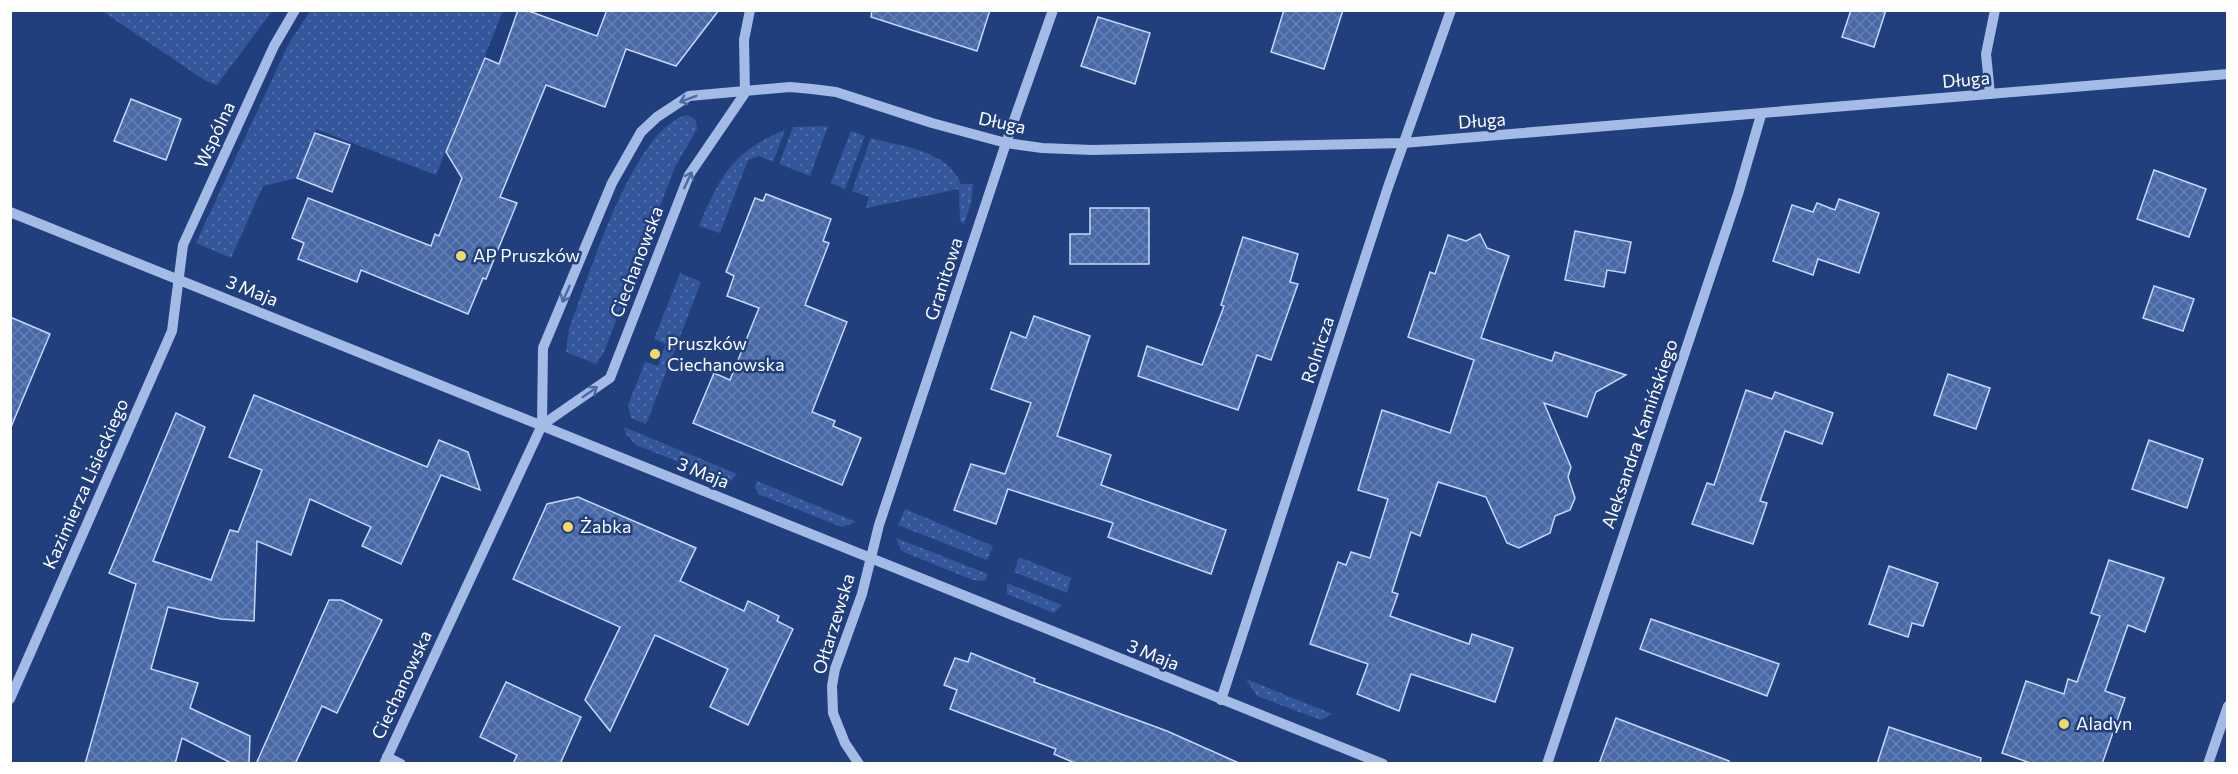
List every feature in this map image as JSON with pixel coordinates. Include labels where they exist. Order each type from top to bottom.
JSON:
[{"type":"street","name":"Wspólna","points":[[177,278],[183,245],[274,46],[295,10]]},
{"type":"street","points":[[745,93],[744,40],[750,10]]},
{"type":"street","name":"Granitowa","points":[[870,558],[1005,143],[1053,10]]},
{"type":"street","name":"Rolnicza","points":[[1221,700],[1403,143],[1451,10]]},
{"type":"street","points":[[1990,94],[1986,54],[1995,10]]},
{"type":"street","name":"Długa","points":[[745,93],[790,87],[836,92],[1005,143],[1042,148],[1092,150],[1403,143],[1761,115],[2228,74]]},
{"type":"street","name":"Ciechanowska","points":[[543,425],[610,378],[689,175],[745,93]]},
{"type":"street","name":"Ciechanowska","points":[[386,760],[543,425],[543,348],[627,152],[641,132],[689,96],[745,93]]},
{"type":"street","name":"Aleksandra Kamińskiego","points":[[1547,764],[1738,194],[1761,115]]},
{"type":"street","name":"3 Maja","points":[[10,212],[1383,764]]},
{"type":"street","name":"Kazimierza Lisieckiego","points":[[10,699],[172,331],[177,278]]},
{"type":"street","name":"Ołtarzewska","points":[[859,764],[845,743],[833,713],[832,686],[835,669],[862,594],[870,558]]},
{"type":"street","points":[[2208,764],[2228,706]]},
{"type":"street","points":[[386,760],[401,764]]},
{"type":"shaded area","points":[[102,11],[272,11],[217,85],[206,81]]},
{"type":"shaded area","points":[[310,11],[503,11],[436,175],[316,129],[297,178],[263,186],[231,258],[196,243],[288,45]]},
{"type":"shaded area","points":[[687,115],[696,120],[697,129],[675,167],[604,352],[596,364],[566,352],[569,329],[600,243],[631,175],[648,147],[667,126]]},
{"type":"shaded area","points":[[828,126],[810,176],[779,164],[793,127]]},
{"type":"shaded area","points":[[785,130],[773,162],[759,156],[748,160],[720,233],[699,226],[714,193],[730,167],[753,147]]},
{"type":"shaded area","points":[[851,131],[865,136],[845,189],[831,183]]},
{"type":"shaded area","points":[[871,138],[935,157],[955,173],[961,184],[973,184],[971,203],[964,224],[960,221],[959,189],[866,208],[869,197],[852,191]]},
{"type":"shaded area","points":[[680,273],[701,282],[646,424],[631,418],[628,405],[645,362],[658,366],[666,344],[654,339]]},
{"type":"shaded area","points":[[624,427],[737,474],[730,482],[636,445],[626,434]]},
{"type":"shaded area","points":[[757,481],[856,522],[842,527],[758,494],[755,487]]},
{"type":"shaded area","points":[[905,509],[993,546],[987,560],[898,525]]},
{"type":"shaded area","points":[[896,538],[988,574],[985,581],[973,580],[906,553],[901,550]]},
{"type":"shaded area","points":[[1019,557],[1071,578],[1067,593],[1014,572]]},
{"type":"shaded area","points":[[1007,583],[1062,605],[1054,613],[1007,594]]},
{"type":"shaded area","points":[[1246,679],[1332,714],[1321,720],[1257,696]]},
{"type":"building","points":[[518,10],[526,10],[597,36],[607,10],[719,10],[676,66],[626,49],[605,107],[546,85],[500,197],[517,203],[486,279],[483,278],[468,314],[361,270],[357,282],[298,259],[304,243],[292,238],[308,198],[431,246],[435,234],[439,236],[462,178],[446,152],[485,58],[499,64]]},
{"type":"building","points":[[872,10],[990,10],[977,51],[871,17]]},
{"type":"building","points":[[1284,10],[1343,10],[1324,69],[1271,52]]},
{"type":"building","points":[[1851,10],[1886,10],[1874,47],[1842,37]]},
{"type":"building","points":[[1098,17],[1150,33],[1135,84],[1081,66]]},
{"type":"building","points":[[131,99],[181,119],[166,160],[114,141]]},
{"type":"building","points":[[315,133],[350,145],[332,192],[297,178]]},
{"type":"building","points":[[2154,170],[2206,189],[2189,237],[2137,219]]},
{"type":"building","points":[[766,194],[831,219],[823,241],[829,243],[805,305],[847,322],[812,412],[835,421],[833,426],[861,438],[842,485],[693,423],[714,373],[730,380],[759,308],[727,296],[734,276],[726,272],[755,198],[763,201]]},
{"type":"building","points":[[1839,199],[1879,213],[1859,273],[1818,259],[1813,275],[1773,261],[1792,205],[1813,212],[1817,203],[1835,210]]},
{"type":"building","points":[[1090,208],[1149,208],[1149,264],[1070,264],[1070,234],[1090,234]]},
{"type":"building","points":[[1575,231],[1631,242],[1625,273],[1607,270],[1604,287],[1565,280]]},
{"type":"building","points":[[1480,234],[1487,248],[1509,256],[1481,338],[1552,361],[1555,352],[1626,375],[1596,392],[1587,417],[1544,403],[1571,467],[1568,477],[1575,498],[1570,510],[1555,516],[1550,533],[1519,548],[1507,543],[1486,497],[1438,482],[1420,536],[1411,532],[1392,592],[1398,594],[1390,616],[1469,644],[1472,634],[1513,648],[1495,702],[1411,674],[1399,711],[1357,694],[1368,664],[1310,644],[1338,562],[1346,565],[1351,552],[1370,558],[1388,499],[1358,490],[1382,410],[1450,433],[1474,360],[1408,337],[1430,272],[1435,274],[1448,235],[1466,241]]},
{"type":"building","points":[[1243,237],[1298,254],[1290,282],[1298,284],[1271,360],[1257,355],[1238,410],[1138,376],[1147,346],[1202,365],[1224,306],[1221,305]]},
{"type":"building","points":[[2154,286],[2194,299],[2183,331],[2143,318]]},
{"type":"building","points":[[1034,316],[1090,336],[1057,436],[1111,455],[1101,485],[1226,530],[1211,574],[1108,537],[1113,523],[1008,489],[996,524],[954,510],[971,464],[1005,474],[1031,403],[991,389],[1011,332],[1026,338]]},
{"type":"building","points":[[10,317],[50,334],[11,427],[10,427]]},
{"type":"building","points":[[1948,374],[1990,388],[1976,429],[1934,415]]},
{"type":"building","points":[[1746,390],[1772,399],[1775,392],[1833,413],[1822,444],[1785,431],[1760,501],[1767,503],[1753,544],[1692,524],[1707,483],[1714,485]]},
{"type":"building","points":[[254,395],[427,467],[439,440],[468,452],[480,490],[441,475],[401,564],[362,546],[371,527],[310,499],[291,555],[257,541],[254,621],[221,619],[168,607],[151,669],[198,683],[190,708],[250,736],[249,764],[233,764],[182,738],[175,764],[85,764],[136,584],[109,573],[176,413],[205,427],[153,561],[211,580],[230,530],[238,532],[262,470],[229,457]]},
{"type":"building","points":[[2149,440],[2203,459],[2187,508],[2132,489]]},
{"type":"building","points":[[578,497],[696,548],[680,581],[744,611],[748,601],[779,616],[777,621],[793,629],[748,725],[710,707],[728,669],[655,635],[610,731],[585,700],[620,627],[513,579],[547,504]]},
{"type":"building","points":[[2109,560],[2164,578],[2145,632],[2128,625],[2105,691],[2125,698],[2102,764],[2033,764],[2002,753],[2026,681],[2064,694],[2068,679],[2077,682],[2100,616],[2091,613]]},
{"type":"building","points":[[1889,566],[1938,583],[1923,626],[1912,623],[1908,637],[1869,624]]},
{"type":"building","points":[[329,600],[341,600],[382,620],[337,713],[322,706],[295,764],[256,764]]},
{"type":"building","points":[[1651,619],[1779,664],[1767,696],[1640,649]]},
{"type":"building","points":[[971,653],[1035,679],[1034,682],[1167,731],[1241,764],[1077,764],[1054,754],[1056,749],[950,709],[957,690],[944,685],[955,658],[968,662]]},
{"type":"building","points":[[506,682],[581,717],[560,764],[513,764],[517,755],[480,737]]},
{"type":"building","points":[[1616,718],[1729,761],[1728,764],[1599,764]]},
{"type":"building","points":[[1889,727],[1981,758],[1980,764],[1877,764]]},
{"type":"place","name":"AP Pruszków","points":[[461,256]]},
{"type":"place","name":"Pruszków Ciechanowska","points":[[655,354]]},
{"type":"place","name":"Żabka","points":[[568,527]]},
{"type":"place","name":"Aladyn","points":[[2064,724]]}]
